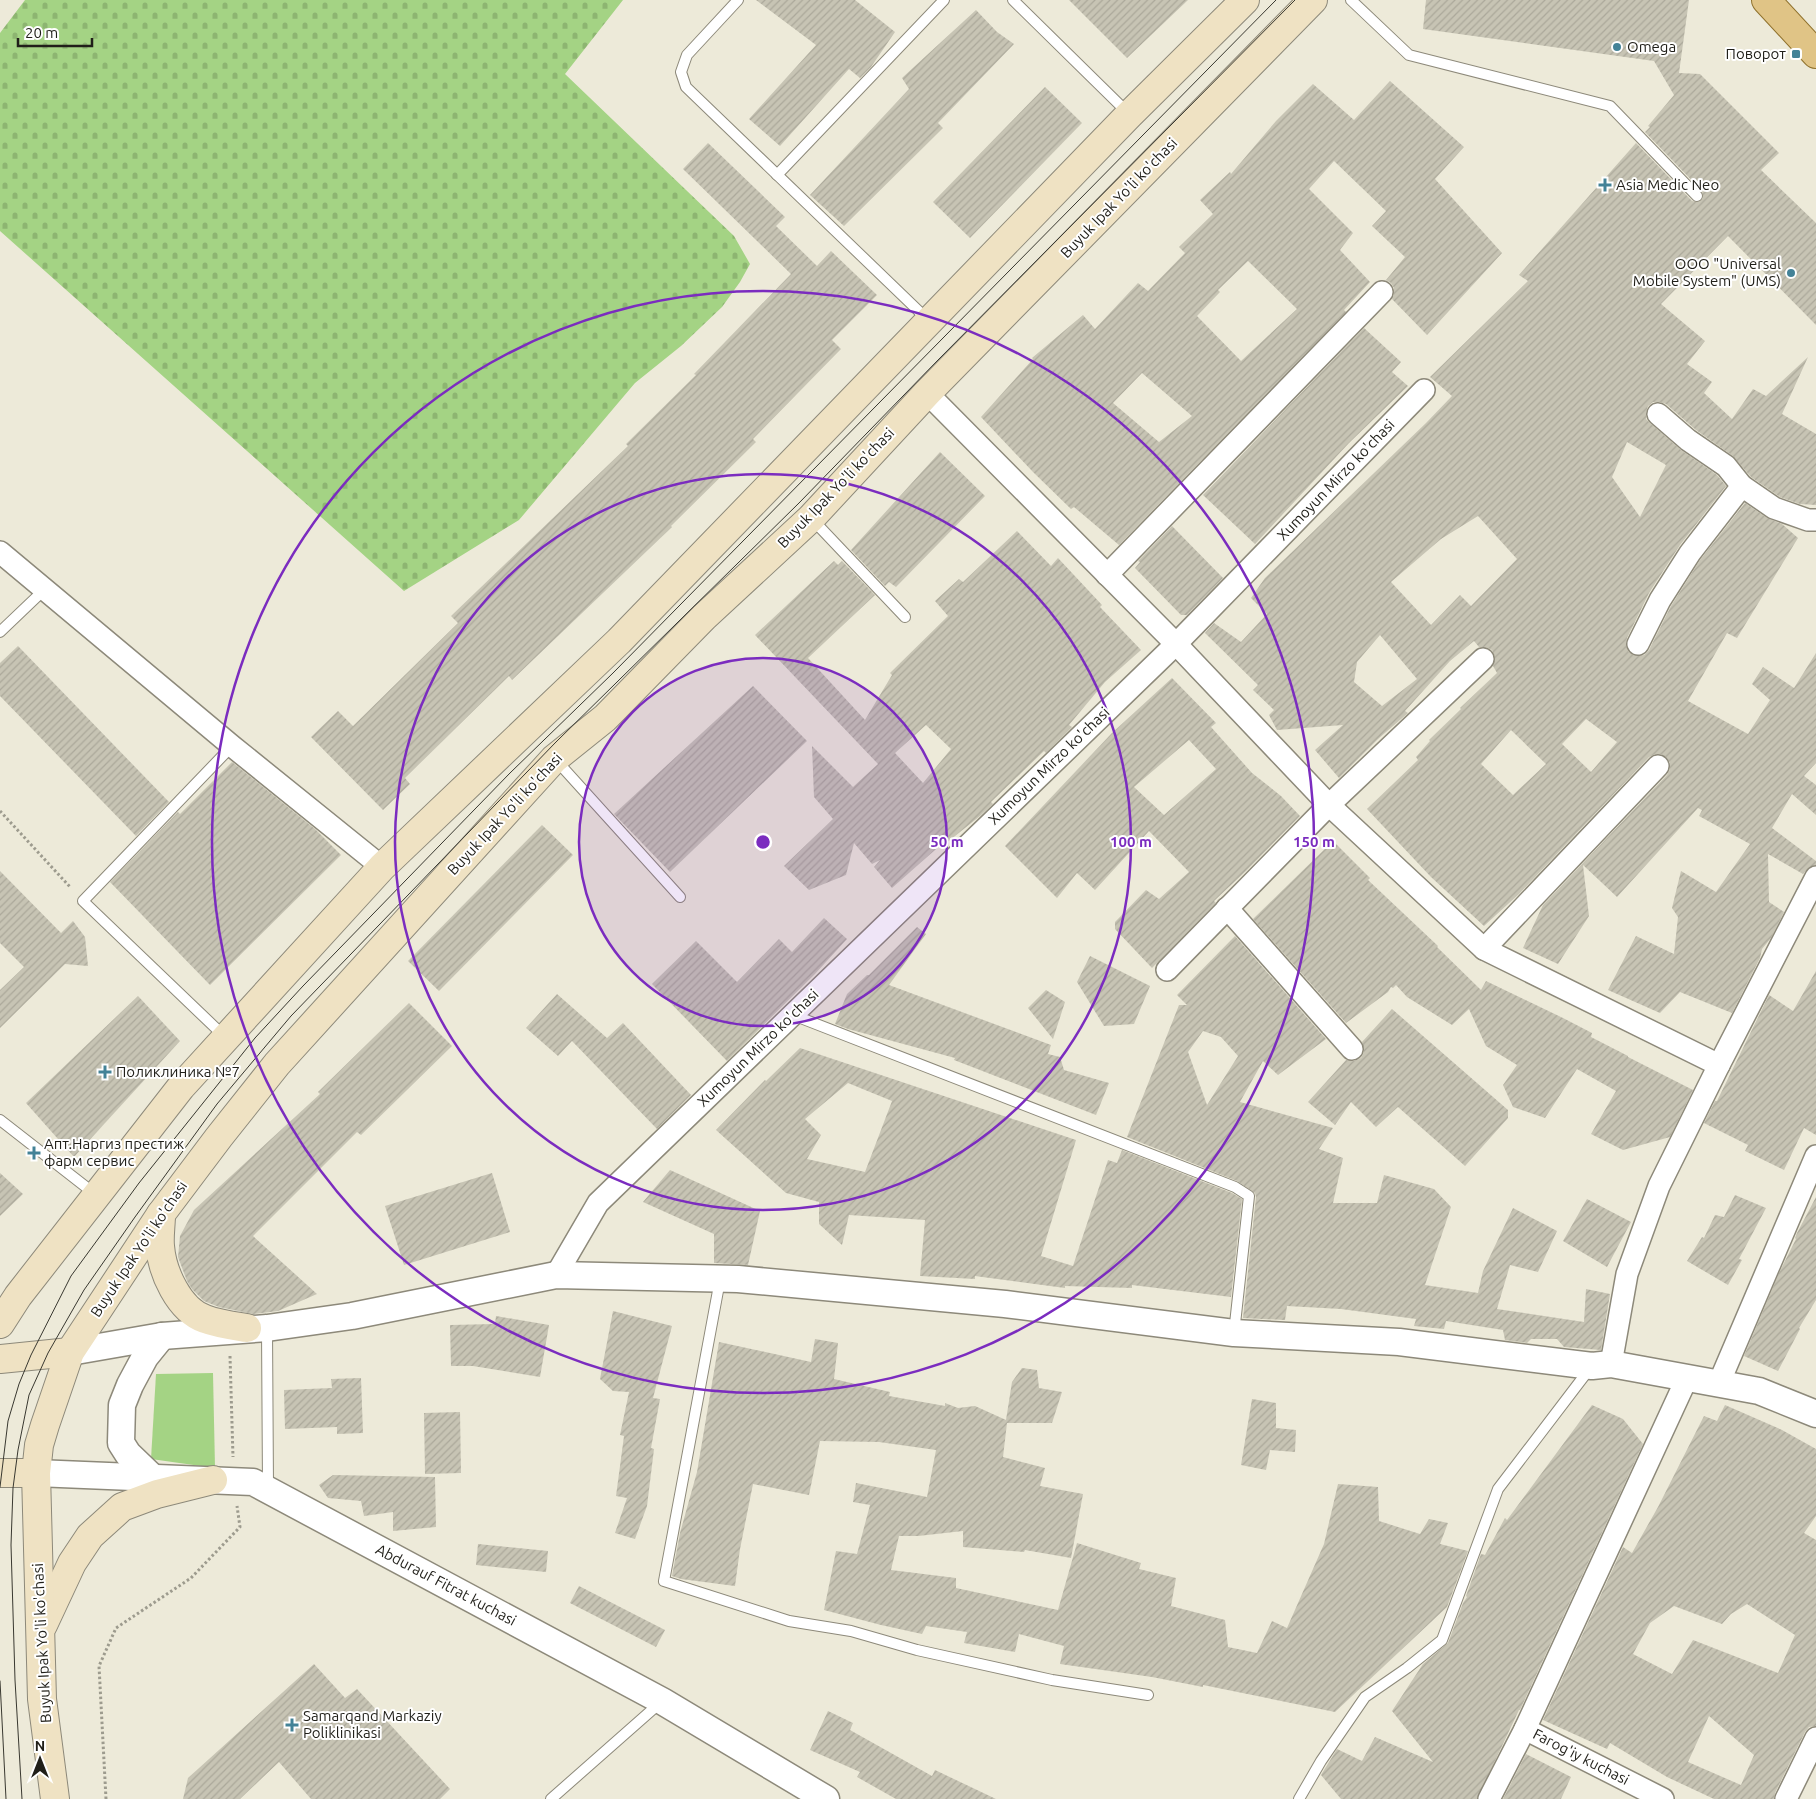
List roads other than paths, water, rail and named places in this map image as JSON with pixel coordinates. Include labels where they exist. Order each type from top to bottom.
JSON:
[{"type":"main road","points":[[0,1324],[18,1296],[181,1087],[382,867],[618,641],[1244,0]]},
{"type":"main road","name":"Buyuk Ipak Yo'li ko'chasi","points":[[55,1799],[42,1699],[36,1473],[39,1446],[44,1425],[70,1352],[161,1214],[277,1064],[554,759],[605,718],[704,617],[811,518],[927,393],[1313,0]]},
{"type":"main road","points":[[1766,0],[1816,54]]},
{"type":"main road","points":[[161,1214],[160,1246],[164,1266],[174,1288],[190,1311],[205,1319],[248,1329]]},
{"type":"main road","points":[[0,1288],[50,1255]]},
{"type":"main road","points":[[0,1359],[70,1352]]},
{"type":"main road","points":[[0,1473],[36,1473]]},
{"type":"main road","points":[[40,1631],[72,1563],[90,1536],[122,1508],[157,1494],[224,1481]]},
{"type":"street","points":[[1107,575],[1382,292]]},
{"type":"street","name":"Xumoyun Mirzo ko'chasi","points":[[556,1275],[598,1204],[1176,644],[1424,390]]},
{"type":"street","points":[[927,393],[1176,644],[1329,805],[1484,949],[1719,1065]]},
{"type":"street","points":[[1658,414],[1688,440],[1726,466],[1742,486],[1774,508],[1808,520],[1816,520]]},
{"type":"street","points":[[1638,644],[1660,600],[1690,553],[1742,486]]},
{"type":"street","points":[[0,552],[232,746],[382,867]]},
{"type":"street","points":[[1167,970],[1329,805],[1483,659]]},
{"type":"street","points":[[1484,949],[1658,766]]},
{"type":"street","points":[[1602,1365],[1627,1274],[1659,1186],[1816,877]]},
{"type":"street","points":[[1227,908],[1352,1049]]},
{"type":"street","points":[[1719,1383],[1816,1156]]},
{"type":"street","points":[[70,1352],[162,1336],[248,1329],[352,1316],[556,1275],[720,1278],[1005,1304],[1234,1333],[1400,1342],[1602,1365],[1759,1391],[1816,1414]]},
{"type":"street","points":[[153,1478],[128,1454],[122,1443],[122,1405],[145,1357],[162,1336]]},
{"type":"street","points":[[1489,1799],[1525,1729],[1688,1378]]},
{"type":"street","name":"Abdurauf Fitrat kuchasi","points":[[36,1473],[253,1482],[662,1701],[826,1799]]},
{"type":"street","name":"Farog'iy kuchasi","points":[[1525,1729],[1663,1799]]},
{"type":"street","points":[[1786,1799],[1816,1738]]},
{"type":"lane","points":[[738,0],[687,55],[681,72],[686,86],[929,321]]},
{"type":"lane","points":[[777,175],[944,0]]},
{"type":"lane","points":[[1013,0],[1130,115]]},
{"type":"lane","points":[[1351,0],[1409,56],[1610,106],[1697,196]]},
{"type":"lane","points":[[811,518],[905,617]]},
{"type":"lane","points":[[0,632],[44,589]]},
{"type":"lane","points":[[226,1037],[83,901],[232,746]]},
{"type":"lane","points":[[554,759],[680,897]]},
{"type":"lane","points":[[793,1015],[1235,1187],[1249,1196],[1234,1333]]},
{"type":"lane","points":[[0,1120],[96,1195]]},
{"type":"lane","points":[[720,1278],[664,1580],[789,1621],[851,1631],[917,1650],[1052,1680],[1148,1695]]},
{"type":"lane","points":[[248,1329],[268,1490]]},
{"type":"lane","points":[[1299,1799],[1321,1761],[1365,1697],[1407,1668],[1442,1640],[1498,1489],[1602,1365]]},
{"type":"lane","points":[[551,1799],[662,1701]]},
{"type":"tram line","points":[[0,1487],[8,1421],[19,1384],[31,1355],[71,1276],[139,1183],[255,1038],[510,773],[613,673],[1276,0]]},
{"type":"tram line","points":[[22,1799],[15,1680],[11,1545],[13,1488],[18,1450],[29,1395],[48,1353],[84,1290],[135,1217],[217,1104],[291,1016],[556,742],[799,503],[1295,0]]},
{"type":"tram line","points":[[0,1681],[6,1799]]},
{"type":"place","name":"Omega","points":[[1617,47]]},
{"type":"place","name":"Поворот","points":[[1796,54]]},
{"type":"place","name":"Asia Medic Neo","points":[[1605,185]]},
{"type":"place","name":"ООО \"Universal Mobile System\" (UMS)","points":[[1791,273]]},
{"type":"place","name":"Поликлиника №7","points":[[105,1072]]},
{"type":"place","name":"Апт.Наргиз престиж фарм сервис","points":[[34,1153]]},
{"type":"place","name":"Samarqand Markaziy Poliklinikasi","points":[[292,1725]]}]
